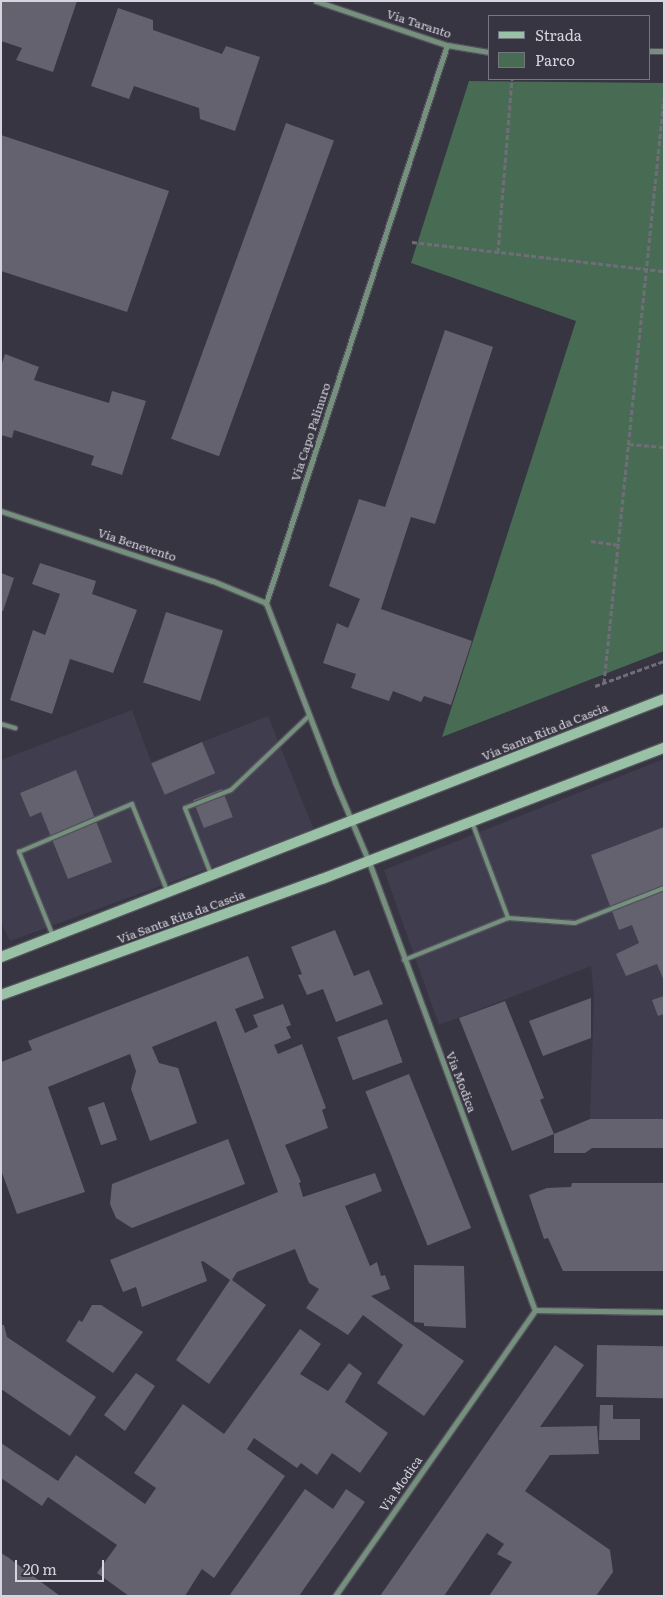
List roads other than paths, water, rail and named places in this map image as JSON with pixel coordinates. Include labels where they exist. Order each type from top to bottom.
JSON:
[{"type":"main road","name":"Via Santa Rita da Cascia","points":[[1,957],[54,938],[167,892],[664,699]]},
{"type":"main road","name":"Via Santa Rita da Cascia","points":[[1,995],[369,862],[664,748]]},
{"type":"street","name":"Via Taranto","points":[[316,1],[447,45],[488,52]]},
{"type":"street","name":"Via Capo Palinuro","points":[[266,603],[447,45]]},
{"type":"street","points":[[650,51],[664,51]]},
{"type":"street","name":"Via Benevento","points":[[1,510],[213,581],[266,603]]},
{"type":"street","points":[[266,603],[351,822],[369,862]]},
{"type":"street","name":"Via Modica","points":[[335,1596],[536,1310],[369,862]]},
{"type":"street","points":[[536,1310],[664,1312]]},
{"type":"lane","points":[[212,875],[185,808],[230,790],[309,716]]},
{"type":"lane","points":[[1,724],[15,728]]},
{"type":"lane","points":[[54,938],[19,852],[132,804],[167,892]]},
{"type":"lane","points":[[472,822],[508,918]]},
{"type":"lane","points":[[404,960],[508,918],[575,923],[664,888]]}]
